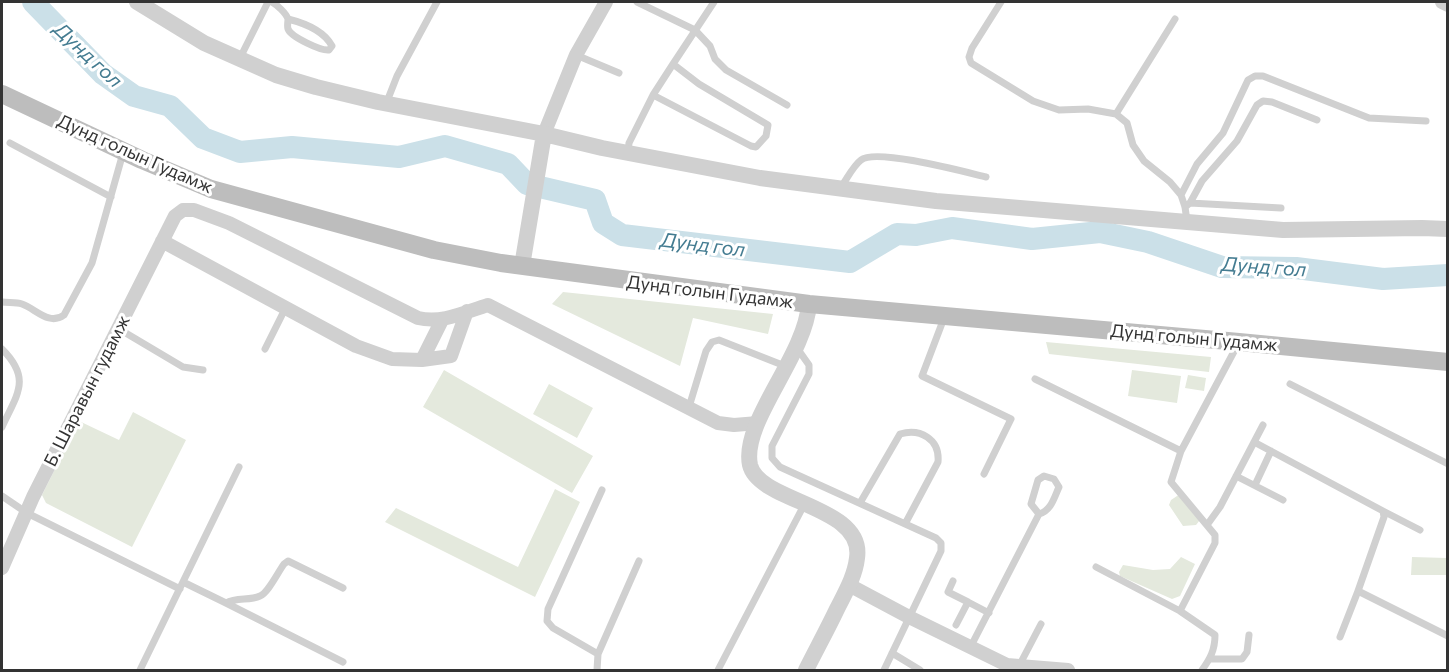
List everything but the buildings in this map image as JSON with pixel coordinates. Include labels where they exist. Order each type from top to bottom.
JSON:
[{"type":"main road","name":"Дунд голын Гудамж","points":[[2,94],[124,152],[211,189],[434,250],[524,259],[809,304],[1448,362]]},
{"type":"street","points":[[137,2],[204,44],[286,78],[386,104],[543,140],[628,152],[737,174],[936,201],[1187,210],[1283,230],[1448,229]]},
{"type":"street","points":[[524,259],[543,140],[576,55],[606,2]]},
{"type":"street","points":[[1442,2],[1448,5]]},
{"type":"street","name":"Б. Шаравын гудамж","points":[[2,568],[162,241],[175,216],[183,210],[194,210],[230,224],[418,318],[442,320]]},
{"type":"street","points":[[162,241],[356,346],[392,359],[422,360],[451,356],[467,312]]},
{"type":"street","points":[[806,670],[849,585],[858,557],[855,541],[846,527],[764,483],[751,467],[749,445],[797,348],[808,318],[809,304]]},
{"type":"street","points":[[422,360],[442,320],[488,305],[718,423],[734,425],[758,423]]},
{"type":"street","points":[[849,585],[1010,667],[1068,670]]},
{"type":"lane","points":[[239,59],[270,2],[277,5],[288,19],[308,26],[325,37],[332,46],[329,50],[319,49],[291,33],[288,19]]},
{"type":"lane","points":[[386,104],[397,76],[436,2]]},
{"type":"lane","points":[[637,2],[695,30],[710,46],[715,59],[726,70],[787,105]]},
{"type":"lane","points":[[628,152],[629,143],[653,95],[714,2]]},
{"type":"lane","points":[[1001,2],[972,48],[969,57],[971,63],[1033,101],[1059,110],[1088,109],[1116,114],[1127,123],[1133,145],[1144,161],[1170,182],[1180,195],[1187,210]]},
{"type":"lane","points":[[1116,114],[1175,19]]},
{"type":"lane","points":[[576,55],[619,73]]},
{"type":"lane","points":[[653,95],[751,146],[756,147],[766,136],[768,125],[699,84],[673,64]]},
{"type":"lane","points":[[1180,195],[1197,164],[1223,133],[1248,80],[1255,76],[1263,76],[1370,118],[1426,121]]},
{"type":"lane","points":[[1187,210],[1202,181],[1236,141],[1257,105],[1263,101],[1272,102],[1317,120]]},
{"type":"lane","points":[[10,143],[111,196]]},
{"type":"lane","points":[[2,302],[20,303],[52,319],[64,315],[92,262],[124,152]]},
{"type":"lane","points":[[839,189],[861,160],[873,156],[921,162],[986,177]]},
{"type":"lane","points":[[1187,210],[1281,208]]},
{"type":"lane","points":[[266,349],[286,307]]},
{"type":"lane","points":[[945,316],[922,376],[1011,419],[984,474]]},
{"type":"lane","points":[[118,329],[183,367],[203,370]]},
{"type":"lane","points":[[688,407],[706,351],[712,342],[719,340],[787,367]]},
{"type":"lane","points":[[1180,611],[1215,543],[1215,535],[1171,482],[1181,451],[1239,342]]},
{"type":"lane","points":[[797,348],[809,365],[809,374],[772,446],[771,458],[780,467],[936,538],[941,543],[941,551],[884,670]]},
{"type":"lane","points":[[2,349],[14,363],[20,375],[19,389],[2,427]]},
{"type":"lane","points":[[1035,379],[1181,451]]},
{"type":"lane","points":[[1290,384],[1448,464]]},
{"type":"lane","points":[[1207,525],[1220,507],[1263,425]]},
{"type":"lane","points":[[860,503],[900,434],[911,431],[924,435],[939,453],[938,462],[905,524]]},
{"type":"lane","points":[[1254,442],[1420,530]]},
{"type":"lane","points":[[1255,485],[1271,451]]},
{"type":"lane","points":[[140,670],[238,467]]},
{"type":"lane","points":[[1044,476],[1054,479],[1059,487],[1050,507],[1045,513],[1039,514],[1031,504],[1038,480],[1044,476]]},
{"type":"lane","points":[[1236,476],[1283,500]]},
{"type":"lane","points":[[598,654],[553,628],[547,621],[548,609],[602,490]]},
{"type":"lane","points":[[2,496],[27,513],[181,585],[226,603],[343,662]]},
{"type":"lane","points":[[718,670],[805,503]]},
{"type":"lane","points":[[1340,637],[1384,517],[1383,511]]},
{"type":"lane","points":[[970,648],[1039,514]]},
{"type":"lane","points":[[226,603],[233,599],[257,597],[264,594],[288,561],[343,588]]},
{"type":"lane","points":[[597,670],[598,654],[639,561]]},
{"type":"lane","points":[[1096,567],[1180,611],[1215,635],[1215,646],[1202,670]]},
{"type":"lane","points":[[953,581],[948,592],[988,613]]},
{"type":"lane","points":[[1358,591],[1448,636]]},
{"type":"lane","points":[[956,625],[968,602]]},
{"type":"lane","points":[[1010,667],[1041,624]]},
{"type":"lane","points":[[1210,658],[1242,659],[1247,652],[1249,635]]},
{"type":"lane","points":[[892,653],[920,670]]},
{"type":"shaded area","points":[[563,292],[773,314],[768,334],[693,318],[680,366],[552,304]]},
{"type":"shaded area","points":[[1046,342],[1211,357],[1209,372],[1049,354]]},
{"type":"shaded area","points":[[444,370],[593,456],[572,493],[423,407]]},
{"type":"shaded area","points":[[1132,370],[1181,376],[1177,403],[1128,396]]},
{"type":"shaded area","points":[[1188,375],[1206,378],[1204,391],[1185,388]]},
{"type":"shaded area","points":[[549,384],[593,408],[577,438],[533,414]]},
{"type":"shaded area","points":[[133,412],[186,440],[132,547],[46,503],[42,495],[79,421],[119,440]]},
{"type":"shaded area","points":[[555,489],[580,502],[535,597],[385,522],[396,508],[518,567]]},
{"type":"shaded area","points":[[1180,494],[1200,520],[1196,525],[1183,526],[1169,505],[1171,500]]},
{"type":"shaded area","points":[[1181,557],[1195,564],[1180,596],[1172,599],[1120,576],[1119,572],[1123,565],[1153,570],[1170,569]]},
{"type":"shaded area","points":[[1412,557],[1447,558],[1447,575],[1411,575]]},
{"type":"waterway","name":"Дунд гол","points":[[33,2],[103,74],[134,96],[170,106],[203,138],[240,152],[292,147],[399,157],[445,146],[508,164],[527,184],[595,200],[603,223],[622,235],[850,262],[897,234],[916,235],[952,228],[1032,239],[1100,232],[1148,242],[1222,267],[1296,268],[1383,279],[1448,275]]}]
